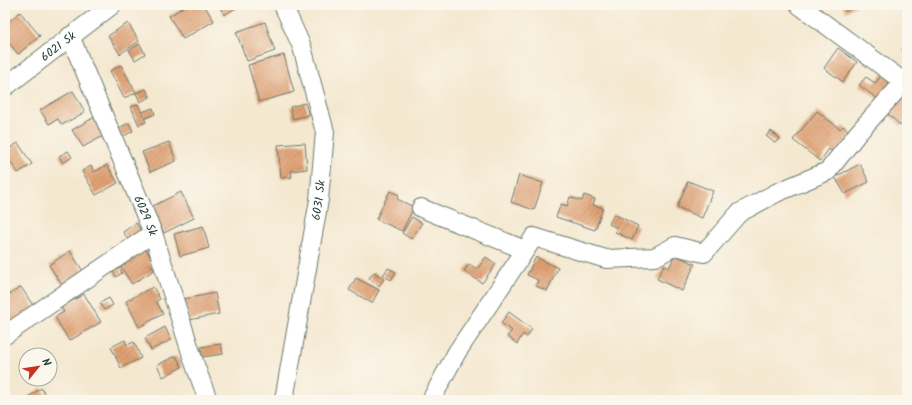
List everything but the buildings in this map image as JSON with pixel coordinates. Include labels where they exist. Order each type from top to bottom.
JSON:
[{"type":"street","name":"6031 Sk","points":[[282,400],[285,394],[319,200],[325,132],[302,47],[283,5]]},
{"type":"street","points":[[431,400],[457,352],[534,237],[606,259],[655,257],[675,246],[704,254],[739,212],[776,193],[828,171],[858,133],[906,81],[799,5]]},
{"type":"street","name":"6021 Sk","points":[[5,88],[106,7]]},
{"type":"street","name":"6029 Sk","points":[[70,36],[153,233],[195,365],[208,400]]},
{"type":"street","points":[[421,208],[525,250]]},
{"type":"street","points":[[5,335],[153,233]]}]
